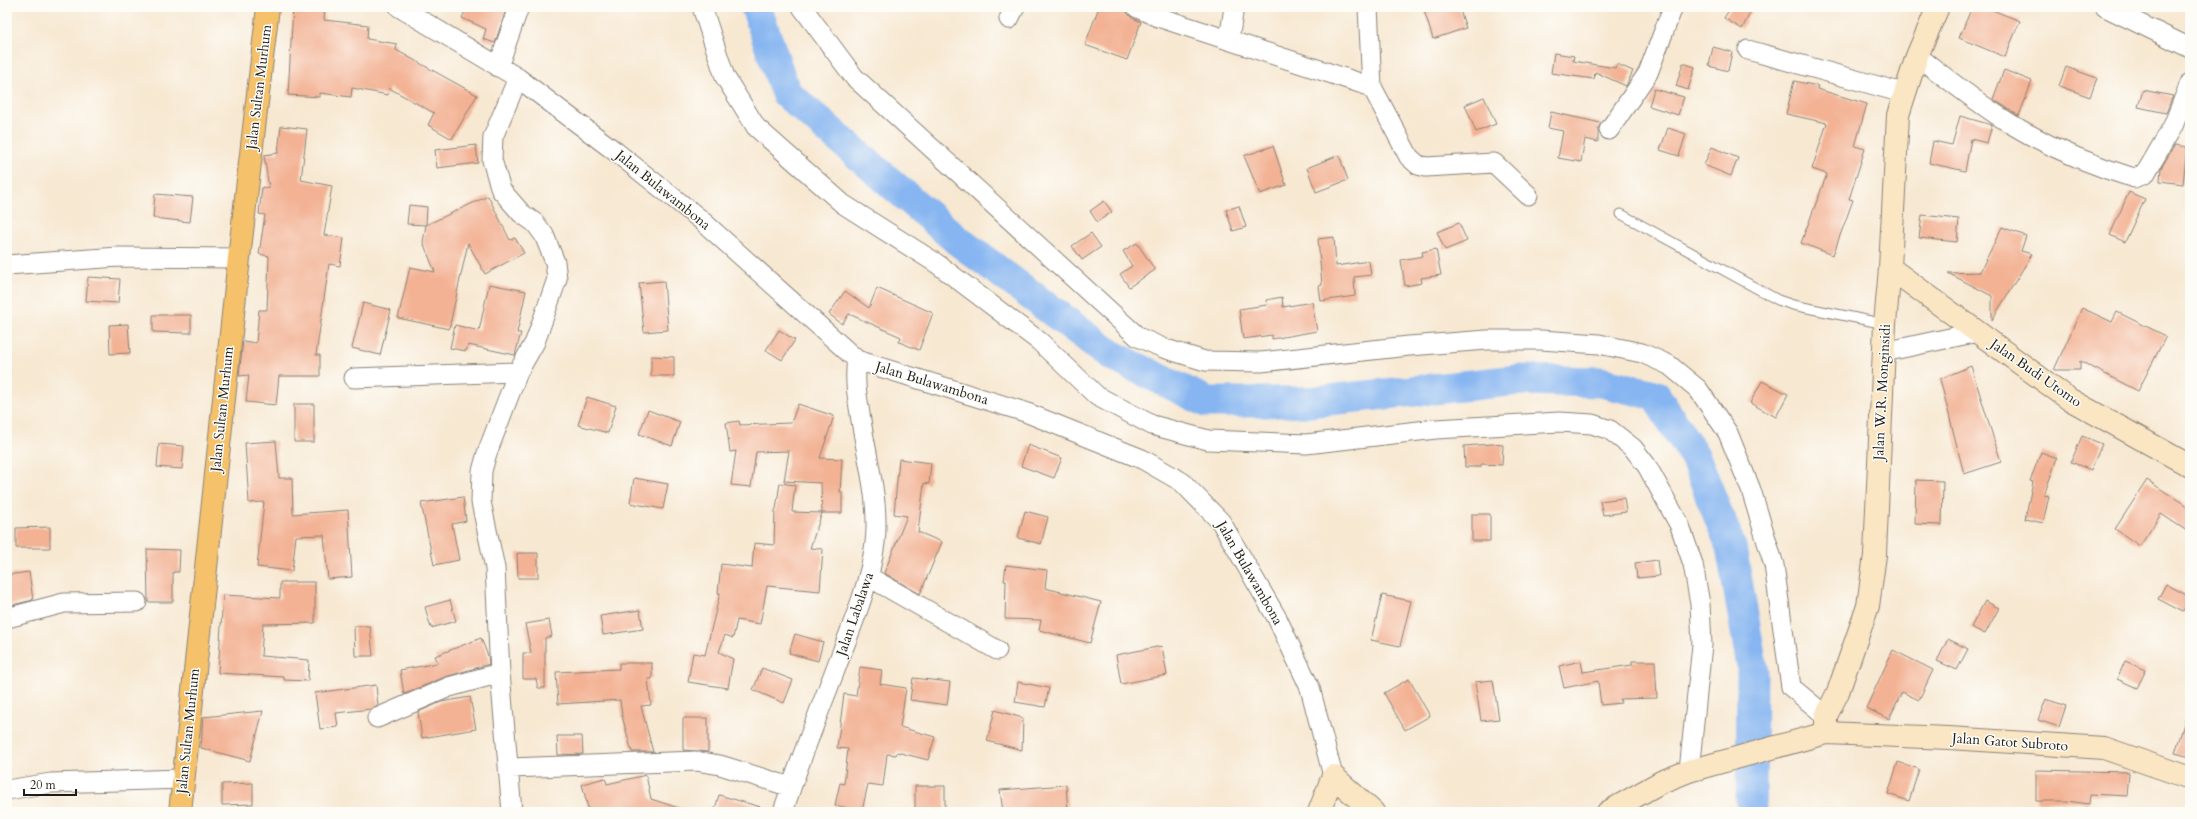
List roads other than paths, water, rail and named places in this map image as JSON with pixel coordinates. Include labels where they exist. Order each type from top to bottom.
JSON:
[{"type":"highway","name":"Jalan Sultan Murhum","points":[[180,812],[239,258],[268,7]]},
{"type":"main road","name":"Jalan W.R. Monginsidi","points":[[1826,725],[1861,628],[1871,592],[1875,555],[1885,324],[1890,268],[1895,144],[1898,115],[1903,93],[1938,7]]},
{"type":"main road","name":"Jalan Budi Utomo","points":[[1890,268],[2070,399],[2190,466]]},
{"type":"main road","points":[[1608,812],[1648,789],[1689,771],[1784,743],[1826,725]]},
{"type":"main road","name":"Jalan Gatot Subroto","points":[[1826,725],[1935,737],[2104,748],[2190,778]]},
{"type":"main road","points":[[1319,812],[1333,776],[1372,812]]},
{"type":"street","name":"Jalan Bulawambona","points":[[398,7],[518,78],[700,219],[858,360],[1025,412],[1142,459],[1182,482],[1221,522],[1277,618],[1310,688],[1333,776]]},
{"type":"street","points":[[498,67],[519,7]]},
{"type":"street","points":[[702,7],[725,77],[756,127],[843,204],[936,263],[1039,341],[1097,396],[1152,425],[1208,440],[1306,444],[1436,429],[1560,422],[1592,424],[1610,430],[1633,448],[1647,466],[1680,526],[1693,564],[1700,604],[1702,645],[1689,771]]},
{"type":"street","points":[[802,7],[854,77],[1138,337],[1163,348],[1205,361],[1262,362],[1409,346],[1487,340],[1541,340],[1599,344],[1642,353],[1669,365],[1698,389],[1728,433],[1751,490],[1774,565],[1791,687],[1826,725]]},
{"type":"street","points":[[1136,7],[1158,12],[1229,40],[1372,87]]},
{"type":"street","points":[[1229,40],[1234,7]]},
{"type":"street","points":[[1368,7],[1372,87],[1400,143],[1409,157],[1418,165],[1426,167],[1494,163],[1528,195]]},
{"type":"street","points":[[1609,130],[1648,73],[1673,7]]},
{"type":"street","points":[[2105,7],[2190,48]]},
{"type":"street","points":[[1748,50],[1903,93]]},
{"type":"street","points":[[1917,56],[1998,115],[2032,136],[2089,163],[2134,178],[2145,174],[2173,126],[2190,83]]},
{"type":"street","points":[[512,812],[510,768],[500,674],[495,568],[481,502],[482,479],[487,453],[518,372],[535,342],[557,279],[555,262],[544,235],[535,223],[521,213],[501,190],[492,160],[493,137],[518,78]]},
{"type":"street","points":[[7,266],[118,257],[239,258]]},
{"type":"street","points":[[1884,352],[1978,332]]},
{"type":"street","name":"Jalan Labalawa","points":[[783,812],[802,753],[856,618],[869,577],[875,542],[875,499],[858,401],[856,371],[858,360]]},
{"type":"street","points":[[354,378],[518,372]]},
{"type":"street","points":[[869,577],[997,650]]},
{"type":"street","points":[[7,618],[64,604],[137,602]]},
{"type":"street","points":[[377,718],[450,687],[500,674]]},
{"type":"street","points":[[510,768],[696,761],[720,765],[791,787]]},
{"type":"street","points":[[7,790],[51,783],[183,779]]},
{"type":"lane","points":[[1621,214],[1778,300],[1793,305],[1885,324]]},
{"type":"waterway","points":[[756,7],[786,93],[957,240],[1111,355],[1207,402],[1309,402],[1519,380],[1601,382],[1655,395],[1695,457],[1731,547],[1752,666],[1751,812]]}]
